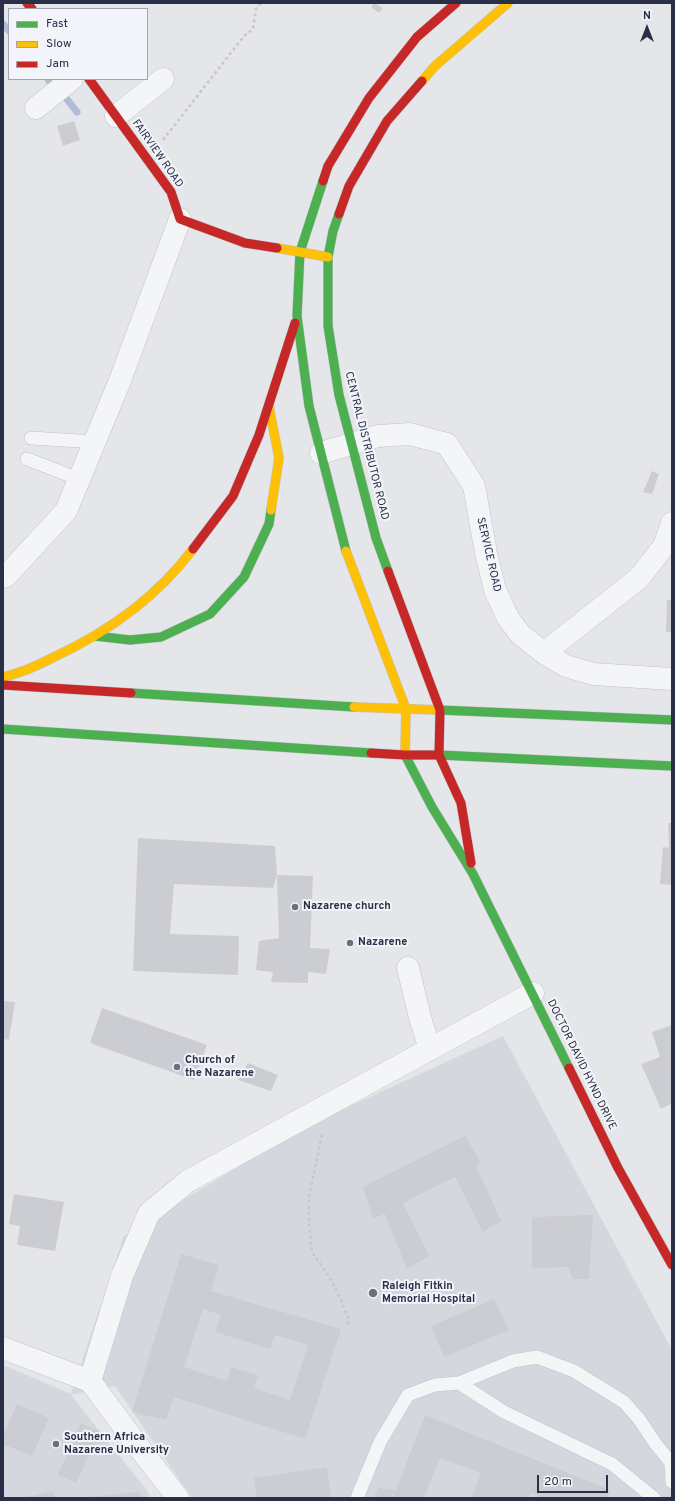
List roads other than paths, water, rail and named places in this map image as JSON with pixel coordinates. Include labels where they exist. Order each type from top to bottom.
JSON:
[{"type":"main road","points":[[405,755],[406,709],[343,543],[309,406],[297,316],[300,252],[328,166],[369,98],[417,37],[456,3]]},
{"type":"main road","name":"CENTRAL DISTRIBUTOR ROAD","points":[[439,756],[440,710],[376,538],[339,395],[328,326],[328,257],[333,231],[349,186],[387,121],[435,66],[508,3]]},
{"type":"main road","name":"FAIRVIEW ROAD","points":[[90,80],[171,192],[180,219]]},
{"type":"main road","points":[[180,219],[246,243],[328,257]]},
{"type":"main road","points":[[3,677],[19,674],[84,643],[146,600],[192,552],[233,496],[259,435],[297,316]]},
{"type":"main road","points":[[94,636],[130,640],[161,637],[210,614],[244,577],[268,524],[280,458],[269,404]]},
{"type":"main road","points":[[3,685],[406,709],[672,720]]},
{"type":"main road","points":[[3,730],[405,755],[672,766]]},
{"type":"main road","name":"DOCTOR DAVID HYND DRIVE","points":[[405,755],[432,808],[473,874],[618,1168],[672,1265]]},
{"type":"main road","name":"DOCTOR DAVID HYND DRIVE","points":[[439,756],[461,803],[473,874]]},
{"type":"street","points":[[116,116],[163,79]]},
{"type":"street","points":[[36,108],[71,80]]},
{"type":"street","points":[[3,577],[6,576],[66,511],[119,383],[180,219]]},
{"type":"street","name":"SERVICE ROAD","points":[[321,454],[378,436],[410,434],[447,444],[474,486],[486,553],[495,590],[508,618],[520,634],[544,653],[566,666],[593,674],[672,678]]},
{"type":"street","points":[[544,653],[640,578],[664,546],[672,523]]},
{"type":"street","points":[[408,968],[430,1049]]},
{"type":"street","points":[[90,1381],[122,1276],[150,1213],[188,1181],[533,993]]},
{"type":"street","points":[[3,1348],[90,1381],[178,1498]]},
{"type":"lane","points":[[31,438],[94,442]]},
{"type":"lane","points":[[26,459],[79,479]]},
{"type":"lane","points":[[357,1498],[380,1442],[408,1395],[435,1385],[459,1383],[513,1361],[537,1357],[574,1371],[624,1402],[640,1419],[655,1443],[671,1464],[672,1482]]},
{"type":"lane","points":[[459,1383],[504,1412],[612,1464],[654,1498]]},
{"type":"waterway","points":[[3,24],[8,30]]},
{"type":"waterway","points":[[66,98],[77,112]]},
{"type":"place","name":"Nazarene church","points":[[295,907]]},
{"type":"place","name":"Nazarene","points":[[350,943]]},
{"type":"place","name":"Church of the Nazarene","points":[[177,1067]]},
{"type":"place","name":"Raleigh Fitkin Memorial Hospital","points":[[373,1293]]},
{"type":"place","name":"Southern Africa Nazarene University","points":[[56,1444]]}]
